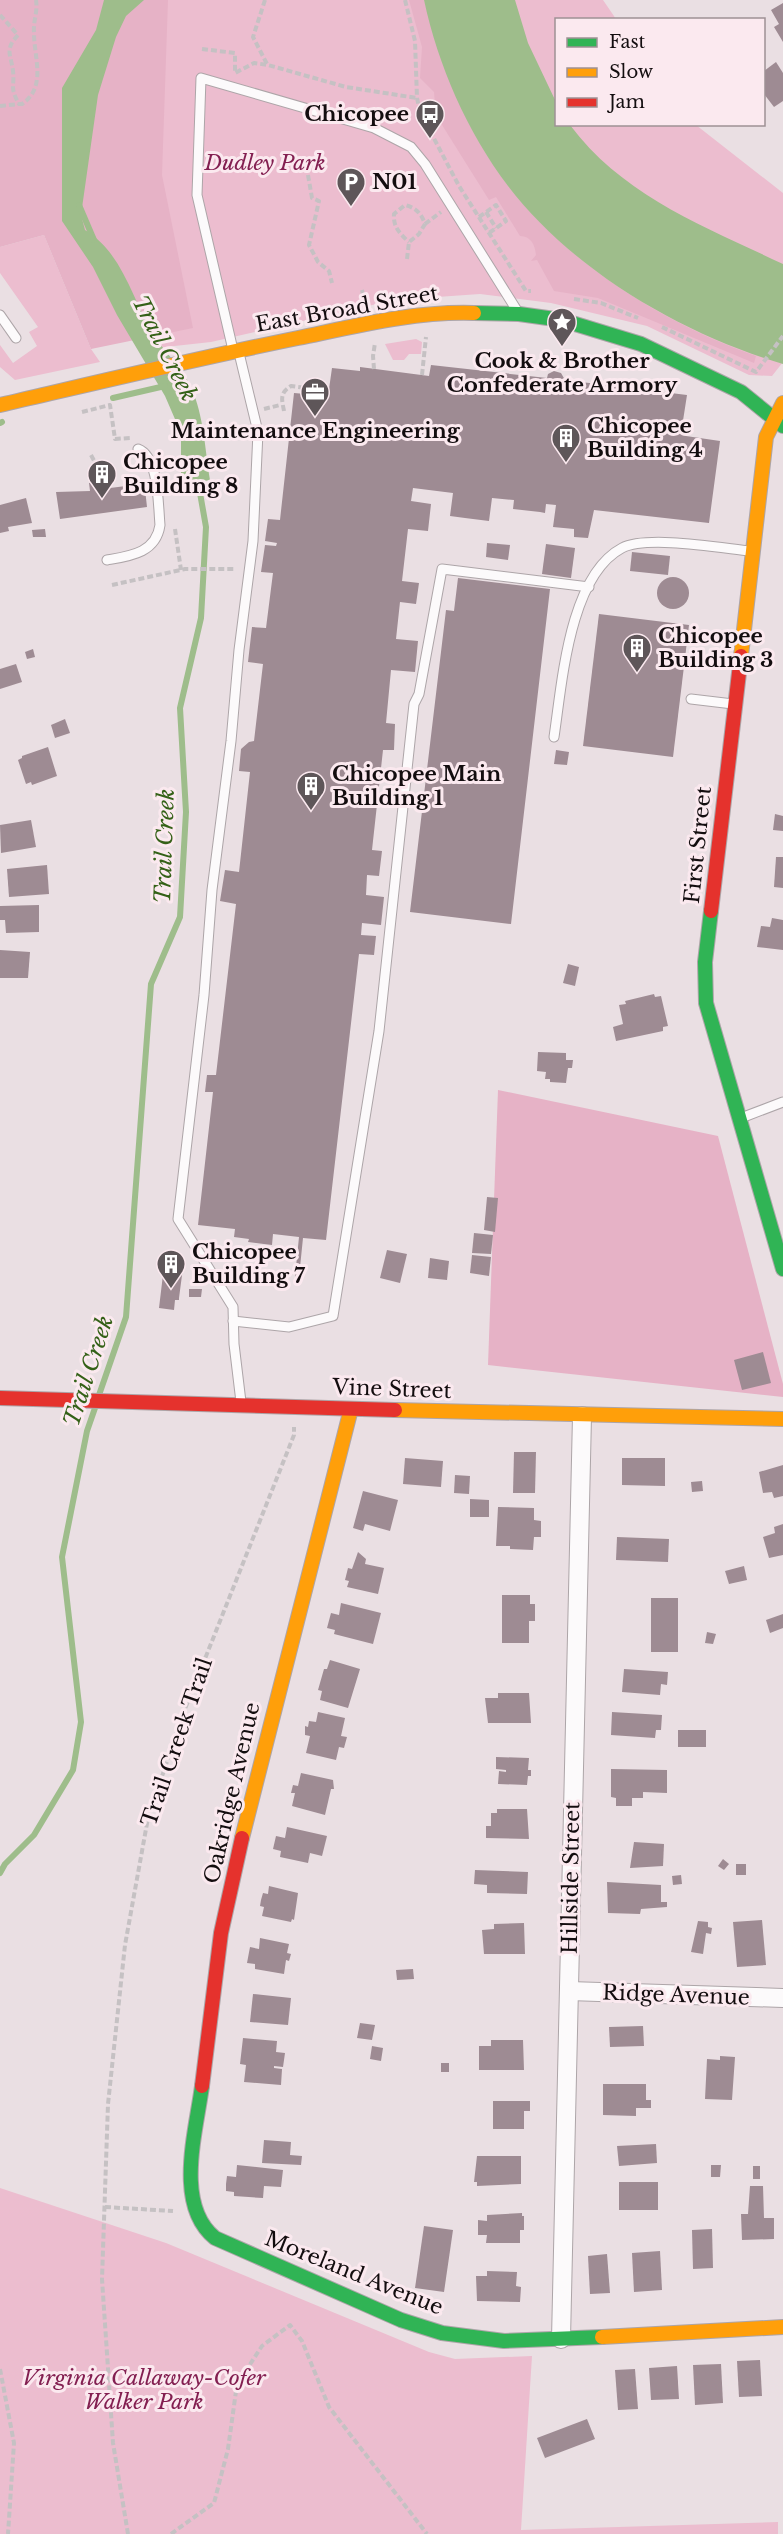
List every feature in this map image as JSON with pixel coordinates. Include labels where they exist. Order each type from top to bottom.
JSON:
[{"type":"street","name":"East Broad Street","points":[[0,405],[236,350],[429,312],[519,314],[562,320],[641,344],[741,392],[779,422]]},
{"type":"street","points":[[779,422],[783,403]]},
{"type":"street","name":"First Street","points":[[779,422],[766,437],[705,962],[706,1003],[783,1269]]},
{"type":"street","name":"Vine Street","points":[[0,1398],[582,1416],[783,1419]]},
{"type":"street","name":"Oakridge Avenue","points":[[190,2194],[221,1933],[249,1804],[351,1409]]},
{"type":"street","name":"Hillside Street","points":[[561,2339],[582,1416]]},
{"type":"street","name":"Ridge Avenue","points":[[569,1992],[783,1998]]},
{"type":"street","name":"Moreland Avenue","points":[[190,2194],[198,2222],[214,2238],[401,2320],[442,2333],[504,2341],[783,2327]]},
{"type":"lane","points":[[241,1405],[233,1307],[178,1219],[204,995],[212,890],[253,541],[258,432],[197,195],[201,78],[374,128],[411,147],[425,164],[519,314]]},
{"type":"lane","points":[[0,315],[15,338]]},
{"type":"lane","points":[[107,561],[145,550],[159,532],[153,466],[148,455],[138,449]]},
{"type":"lane","points":[[554,737],[572,622],[603,563],[623,548],[652,543],[753,551]]},
{"type":"lane","points":[[233,1321],[289,1327],[333,1316],[379,1031],[414,704],[419,694],[442,569],[589,587]]},
{"type":"lane","points":[[691,699],[735,705]]},
{"type":"lane","points":[[739,1119],[783,1102]]},
{"type":"path","points":[[0,106],[22,104],[31,96],[37,80],[34,33],[38,8],[36,0]]},
{"type":"path","points":[[265,0],[253,37],[268,65]]},
{"type":"path","points":[[405,0],[416,41],[417,98],[420,112],[459,186],[526,291]]},
{"type":"path","points":[[0,15],[18,35],[11,42],[9,52],[13,71],[11,83],[13,95],[19,104]]},
{"type":"path","points":[[202,49],[235,53],[235,73],[254,63],[346,87],[417,98]]},
{"type":"path","points":[[308,175],[312,198],[319,201],[309,245],[318,262],[330,272],[332,283]]},
{"type":"path","points":[[406,259],[409,242],[419,234],[425,224],[422,215],[414,208],[405,205],[394,214],[394,221],[400,234],[409,242]]},
{"type":"path","points":[[479,217],[496,205],[506,221],[489,233]]},
{"type":"path","points":[[486,212],[496,228]]},
{"type":"path","points":[[362,290],[366,307]]},
{"type":"path","points":[[422,375],[426,336]]},
{"type":"path","points":[[756,372],[783,336]]},
{"type":"path","points":[[374,369],[375,342]]},
{"type":"path","points":[[284,411],[282,393],[291,386],[328,391]]},
{"type":"path","points":[[82,412],[110,405],[113,426]]},
{"type":"path","points":[[91,454],[99,470],[100,482]]},
{"type":"path","points":[[174,525],[181,570]]},
{"type":"path","points":[[112,585],[181,570],[222,567]]},
{"type":"path","name":"Trail Creek Trail","points":[[128,2534],[113,2443],[102,2280],[108,2104],[125,1946],[148,1818],[183,1714],[294,1435]]},
{"type":"path","points":[[105,2207],[195,2212]]},
{"type":"path","points":[[171,2534],[214,2503],[228,2450],[237,2384],[262,2346],[290,2325],[302,2341],[329,2407],[428,2534]]},
{"type":"path","points":[[0,2369],[14,2443],[8,2534]]},
{"type":"green space","name":"Dudley Park","points":[[0,0],[603,0],[615,18],[555,18],[555,126],[697,126],[783,193],[783,362],[772,376],[749,375],[647,326],[551,303],[480,294],[394,300],[211,342],[147,349]]},
{"type":"green space","points":[[44,235],[91,349],[100,362],[15,380],[0,367],[0,345],[13,363],[37,346],[29,332],[38,327],[0,273],[0,247]]},
{"type":"green space","points":[[416,339],[422,342],[421,354],[409,354],[404,360],[393,360],[385,344]]},
{"type":"green space","name":"Virginia Callaway-Cofer Walker Park","points":[[0,2188],[166,2243],[429,2352],[455,2359],[532,2356],[521,2530],[778,2522],[778,2534],[0,2534]]},
{"type":"shaded area","points":[[0,0],[168,0],[162,175],[193,328],[91,349],[44,235],[0,247]]},
{"type":"shaded area","points":[[104,0],[144,0],[126,16],[116,37],[98,95],[81,215],[85,230],[99,240],[118,265],[147,323],[191,387],[201,421],[210,480],[181,485],[181,433],[165,396],[117,315],[93,267],[62,221],[62,88],[96,30]]},
{"type":"shaded area","points":[[409,0],[424,0],[436,43],[470,125],[492,163],[516,195],[544,226],[575,254],[644,303],[719,342],[756,356],[754,363],[598,298],[554,291],[537,260],[531,261],[536,255],[532,242],[520,236],[496,197],[489,200],[432,109],[435,104],[434,92],[420,78],[422,47]]},
{"type":"shaded area","points":[[424,0],[515,0],[528,43],[555,100],[555,126],[571,126],[591,150],[615,171],[667,207],[783,264],[783,364],[707,335],[632,296],[597,272],[534,217],[493,165],[467,121],[446,73]]},
{"type":"shaded area","points":[[498,1090],[718,1136],[783,1384],[783,1397],[488,1365]]},
{"type":"building","points":[[783,3],[783,42],[774,27],[779,24],[771,10]]},
{"type":"building","points":[[776,62],[783,73],[783,101],[774,107],[765,95],[765,70]]},
{"type":"building","name":"Chicopee Main Building 1","points":[[431,365],[547,378],[548,374],[554,371],[561,373],[565,380],[687,395],[682,427],[687,427],[686,436],[720,441],[709,523],[594,510],[588,538],[574,537],[574,529],[553,527],[556,505],[546,504],[545,513],[513,509],[514,500],[492,498],[489,521],[450,516],[453,493],[413,488],[411,501],[431,504],[428,531],[408,529],[402,581],[419,583],[416,604],[400,602],[396,639],[418,641],[415,672],[391,670],[386,723],[395,724],[394,750],[383,750],[372,850],[382,851],[379,876],[367,875],[366,895],[384,897],[381,925],[362,923],[361,935],[376,936],[374,955],[359,954],[326,1240],[303,1238],[299,1277],[295,1277],[299,1237],[273,1234],[272,1245],[248,1242],[249,1239],[234,1237],[235,1229],[198,1225],[213,1092],[205,1092],[207,1075],[216,1075],[236,904],[220,901],[225,870],[239,872],[250,772],[239,771],[241,749],[254,741],[263,664],[248,662],[252,627],[266,628],[273,573],[261,572],[265,545],[276,546],[277,543],[265,541],[268,519],[280,520],[294,393],[328,396],[332,368],[360,371],[360,367],[429,376]]},
{"type":"building","name":"Chicopee Building 8","points":[[144,480],[147,507],[60,519],[56,492],[90,491],[89,483],[95,482],[109,481],[110,488],[126,486],[125,482]]},
{"type":"building","points":[[26,498],[32,523],[8,527],[9,531],[0,533],[0,505]]},
{"type":"building","points":[[45,529],[46,537],[33,537],[32,530]]},
{"type":"building","points":[[487,543],[510,545],[508,560],[486,557]]},
{"type":"building","points":[[546,544],[575,548],[571,578],[542,574]]},
{"type":"building","points":[[632,552],[670,556],[668,575],[630,571]]},
{"type":"building","points":[[673,577],[685,581],[689,593],[685,605],[673,609],[661,605],[657,593],[661,581]]},
{"type":"building","points":[[458,578],[550,589],[511,924],[410,912],[446,610],[454,611]]},
{"type":"building","name":"Chicopee Building 3","points":[[599,614],[689,625],[673,757],[583,746]]},
{"type":"building","points":[[33,649],[35,657],[27,659],[25,652]]},
{"type":"building","points":[[16,664],[22,682],[0,689],[0,669]]},
{"type":"building","points":[[65,719],[70,733],[55,738],[51,725]]},
{"type":"building","points":[[48,747],[57,776],[32,785],[31,782],[26,784],[18,760],[22,756]]},
{"type":"building","points":[[556,750],[569,752],[567,765],[554,764]]},
{"type":"building","points":[[775,814],[783,816],[783,831],[773,830]]},
{"type":"building","points":[[31,820],[36,847],[1,853],[0,825]]},
{"type":"building","points":[[776,857],[783,857],[783,888],[774,887]]},
{"type":"building","points":[[47,865],[49,894],[9,897],[7,869]]},
{"type":"building","points":[[39,905],[39,932],[6,933],[5,920],[0,920],[0,906]]},
{"type":"building","points":[[772,918],[783,920],[783,950],[757,947],[761,926],[770,927]]},
{"type":"building","points":[[0,950],[30,952],[28,978],[0,978]]},
{"type":"building","points":[[568,964],[579,967],[575,986],[563,983]]},
{"type":"building","points":[[654,994],[655,997],[661,996],[668,1026],[663,1027],[663,1031],[616,1041],[613,1027],[623,1024],[619,1005],[626,1004],[625,1001]]},
{"type":"building","points":[[538,1052],[566,1053],[566,1060],[573,1060],[572,1068],[568,1068],[566,1083],[550,1082],[550,1079],[545,1079],[546,1072],[537,1071]]},
{"type":"building","points":[[487,1197],[498,1198],[495,1232],[484,1230]]},
{"type":"building","points":[[474,1233],[493,1235],[491,1254],[472,1253]]},
{"type":"building","points":[[387,1250],[407,1254],[400,1283],[380,1278]]},
{"type":"building","points":[[472,1255],[491,1257],[489,1276],[470,1273]]},
{"type":"building","name":"Chicopee Building 7","points":[[165,1258],[184,1260],[179,1300],[175,1300],[174,1310],[159,1308]]},
{"type":"building","points":[[430,1258],[449,1261],[447,1280],[428,1278]]},
{"type":"building","points":[[189,1289],[202,1289],[201,1297],[189,1297]]},
{"type":"building","points":[[763,1352],[771,1383],[742,1390],[734,1360]]},
{"type":"building","points":[[514,1452],[536,1452],[535,1493],[513,1493]]},
{"type":"building","points":[[405,1458],[443,1461],[441,1487],[403,1484]]},
{"type":"building","points":[[622,1458],[665,1458],[665,1486],[622,1485]]},
{"type":"building","points":[[783,1465],[783,1496],[774,1498],[772,1492],[763,1493],[759,1472]]},
{"type":"building","points":[[455,1475],[470,1476],[469,1494],[454,1493]]},
{"type":"building","points":[[702,1481],[703,1491],[692,1492],[691,1482]]},
{"type":"building","points":[[363,1491],[398,1500],[390,1531],[365,1524],[363,1531],[353,1528]]},
{"type":"building","points":[[470,1499],[489,1500],[489,1517],[470,1517]]},
{"type":"building","points":[[498,1507],[534,1508],[534,1520],[541,1521],[541,1537],[534,1537],[533,1550],[496,1546]]},
{"type":"building","points":[[783,1524],[783,1555],[769,1558],[763,1537],[775,1533],[774,1527]]},
{"type":"building","points":[[617,1537],[669,1539],[668,1562],[616,1560]]},
{"type":"building","points":[[358,1552],[366,1559],[365,1564],[384,1568],[378,1594],[347,1587],[349,1581],[345,1580],[348,1568],[352,1569]]},
{"type":"building","points":[[744,1566],[747,1580],[729,1584],[725,1571]]},
{"type":"building","points":[[502,1595],[530,1595],[530,1604],[535,1604],[535,1621],[529,1621],[529,1643],[502,1643]]},
{"type":"building","points":[[651,1598],[678,1598],[678,1652],[651,1652]]},
{"type":"building","points":[[341,1603],[381,1613],[373,1644],[334,1634],[335,1630],[327,1628],[331,1613],[339,1615]]},
{"type":"building","points":[[783,1614],[783,1628],[770,1633],[766,1620]]},
{"type":"building","points":[[707,1632],[716,1634],[713,1644],[705,1643]]},
{"type":"building","points":[[330,1660],[360,1669],[348,1708],[320,1700],[322,1691],[318,1690],[324,1669],[327,1669]]},
{"type":"building","points":[[624,1669],[668,1672],[667,1685],[661,1684],[660,1695],[622,1692]]},
{"type":"building","points":[[498,1693],[529,1693],[531,1723],[488,1723],[485,1698],[498,1698]]},
{"type":"building","points":[[318,1712],[345,1718],[341,1736],[347,1737],[344,1748],[339,1747],[336,1760],[306,1753],[310,1736],[305,1735],[305,1726],[308,1727],[309,1721],[316,1722]]},
{"type":"building","points":[[612,1712],[662,1715],[661,1730],[656,1730],[655,1738],[611,1735]]},
{"type":"building","points":[[678,1730],[706,1730],[706,1747],[678,1747]]},
{"type":"building","points":[[496,1757],[529,1758],[528,1770],[531,1770],[531,1776],[528,1776],[527,1785],[498,1784],[499,1771],[506,1772],[506,1770],[496,1769]]},
{"type":"building","points":[[611,1769],[667,1770],[667,1793],[643,1792],[643,1798],[632,1798],[632,1806],[616,1806],[616,1798],[611,1797]]},
{"type":"building","points":[[301,1773],[333,1780],[334,1789],[331,1789],[325,1815],[292,1806],[295,1793],[291,1793],[293,1785],[298,1786]]},
{"type":"building","points":[[497,1809],[527,1809],[529,1839],[486,1838],[486,1826],[491,1826],[491,1813],[497,1813]]},
{"type":"building","points":[[287,1827],[327,1836],[322,1856],[310,1853],[308,1863],[280,1857],[281,1851],[273,1849],[276,1836],[285,1838]]},
{"type":"building","points":[[634,1842],[664,1844],[663,1866],[630,1868]]},
{"type":"building","points":[[723,1859],[729,1864],[724,1870],[718,1866]]},
{"type":"building","points":[[736,1864],[746,1864],[746,1875],[736,1875]]},
{"type":"building","points":[[475,1870],[528,1872],[527,1894],[487,1893],[487,1885],[474,1884]]},
{"type":"building","points":[[681,1875],[682,1884],[673,1885],[672,1876]]},
{"type":"building","points":[[607,1882],[661,1885],[661,1902],[667,1902],[667,1907],[641,1909],[640,1914],[608,1913]]},
{"type":"building","points":[[269,1886],[298,1893],[294,1920],[292,1919],[291,1922],[262,1916],[264,1907],[260,1906],[261,1900],[263,1893],[268,1894]]},
{"type":"building","points":[[762,1920],[766,1965],[737,1967],[733,1922]]},
{"type":"building","points":[[698,1921],[708,1922],[708,1927],[712,1928],[711,1934],[706,1933],[703,1954],[691,1952]]},
{"type":"building","points":[[524,1923],[525,1954],[484,1954],[482,1930],[494,1929],[494,1924]]},
{"type":"building","points":[[260,1938],[289,1944],[287,1953],[291,1954],[289,1961],[286,1960],[284,1974],[255,1969],[255,1964],[247,1963],[250,1947],[259,1949]]},
{"type":"building","points":[[413,1969],[414,1979],[397,1980],[396,1970]]},
{"type":"building","points":[[253,1994],[291,1998],[288,2025],[250,2022]]},
{"type":"building","points":[[360,2023],[375,2025],[372,2040],[357,2038]]},
{"type":"building","points":[[643,2026],[644,2046],[610,2047],[609,2027]]},
{"type":"building","points":[[243,2038],[277,2041],[276,2052],[285,2053],[283,2067],[274,2066],[274,2068],[282,2069],[281,2085],[244,2082],[246,2065],[240,2064]]},
{"type":"building","points":[[491,2040],[523,2040],[524,2070],[479,2070],[479,2046],[491,2046]]},
{"type":"building","points":[[372,2046],[383,2048],[381,2061],[370,2059]]},
{"type":"building","points":[[720,2056],[735,2057],[732,2100],[705,2099],[707,2059],[720,2060]]},
{"type":"building","points":[[441,2063],[449,2063],[449,2072],[441,2072]]},
{"type":"building","points":[[603,2084],[646,2084],[646,2100],[651,2100],[651,2108],[636,2108],[636,2116],[603,2115]]},
{"type":"building","points":[[493,2101],[530,2101],[530,2111],[524,2111],[524,2129],[493,2129]]},
{"type":"building","points":[[264,2140],[291,2142],[290,2155],[302,2156],[301,2165],[262,2163]]},
{"type":"building","points":[[656,2144],[657,2163],[619,2166],[617,2146]]},
{"type":"building","points":[[477,2156],[521,2156],[521,2184],[477,2186],[477,2182],[474,2182]]},
{"type":"building","points":[[237,2165],[283,2170],[281,2187],[264,2186],[263,2198],[234,2196],[234,2192],[226,2191],[226,2184],[227,2176],[236,2177]]},
{"type":"building","points":[[711,2165],[721,2165],[720,2177],[711,2177]]},
{"type":"building","points":[[753,2166],[760,2166],[760,2179],[753,2179]]},
{"type":"building","points":[[619,2182],[658,2182],[658,2210],[619,2210]]},
{"type":"building","points":[[750,2186],[763,2186],[764,2218],[774,2218],[774,2239],[742,2240],[741,2214],[748,2214]]},
{"type":"building","points":[[522,2213],[524,2230],[520,2230],[520,2243],[486,2243],[487,2235],[478,2235],[478,2220],[487,2221],[487,2215]]},
{"type":"building","points":[[424,2226],[453,2230],[444,2292],[415,2288]]},
{"type":"building","points":[[712,2229],[713,2268],[693,2269],[692,2230]]},
{"type":"building","points":[[660,2251],[662,2290],[634,2292],[632,2253]]},
{"type":"building","points":[[607,2254],[610,2293],[590,2294],[588,2256]]},
{"type":"building","points":[[487,2271],[517,2272],[516,2286],[521,2287],[520,2302],[477,2301],[476,2276],[487,2276]]},
{"type":"building","points":[[760,2360],[762,2396],[739,2397],[737,2361]]},
{"type":"building","points":[[721,2364],[723,2403],[695,2405],[693,2365]]},
{"type":"building","points":[[677,2366],[679,2399],[651,2400],[649,2368]]},
{"type":"building","points":[[635,2369],[638,2409],[618,2410],[615,2370]]},
{"type":"building","points":[[587,2419],[595,2439],[545,2458],[537,2438]]},
{"type":"waterway","name":"Trail Creek","points":[[79,205],[94,240]]},
{"type":"waterway","points":[[113,398],[165,386]]},
{"type":"waterway","name":"Trail Creek","points":[[99,1395],[126,1317],[151,984],[180,917],[186,812],[180,708],[201,618],[206,527],[197,476]]},
{"type":"waterway","name":"Trail Creek","points":[[0,1873],[5,1864],[34,1835],[73,1770],[81,1722],[62,1557],[87,1431],[95,1408]]},
{"type":"traffic: fast","points":[[474,313],[519,314],[562,320],[641,344],[741,392],[783,426]]},
{"type":"traffic: fast","points":[[711,911],[705,962],[706,1003],[783,1269]]},
{"type":"traffic: fast","points":[[202,2086],[193,2146],[191,2188],[202,2224],[215,2238],[401,2320],[442,2333],[504,2341],[602,2337]]},
{"type":"traffic: slow","points":[[0,405],[364,324],[430,314],[474,313]]},
{"type":"traffic: slow","points":[[741,656],[766,437],[783,403]]},
{"type":"traffic: slow","points":[[242,1838],[351,1409]]},
{"type":"traffic: slow","points":[[395,1410],[783,1419]]},
{"type":"traffic: slow","points":[[602,2337],[783,2327]]},
{"type":"traffic: jam","points":[[711,911],[741,656]]},
{"type":"traffic: jam","points":[[0,1398],[395,1410]]},
{"type":"traffic: jam","points":[[202,2086],[221,1933],[242,1838]]},
{"type":"place","name":"Chicopee","points":[[430,140]]},
{"type":"place","name":"N01","points":[[351,208]]},
{"type":"place","name":"Cook & Brother Confederate Armory","points":[[562,348]]},
{"type":"place","name":"Maintenance Engineering","points":[[315,418]]},
{"type":"place","name":"Chicopee Building 4","points":[[566,464]]},
{"type":"place","name":"Chicopee Building 8","points":[[102,500]]},
{"type":"place","name":"Chicopee Building 3","points":[[637,674]]},
{"type":"place","name":"Chicopee Main Building 1","points":[[311,812]]},
{"type":"place","name":"Chicopee Building 7","points":[[171,1290]]}]
